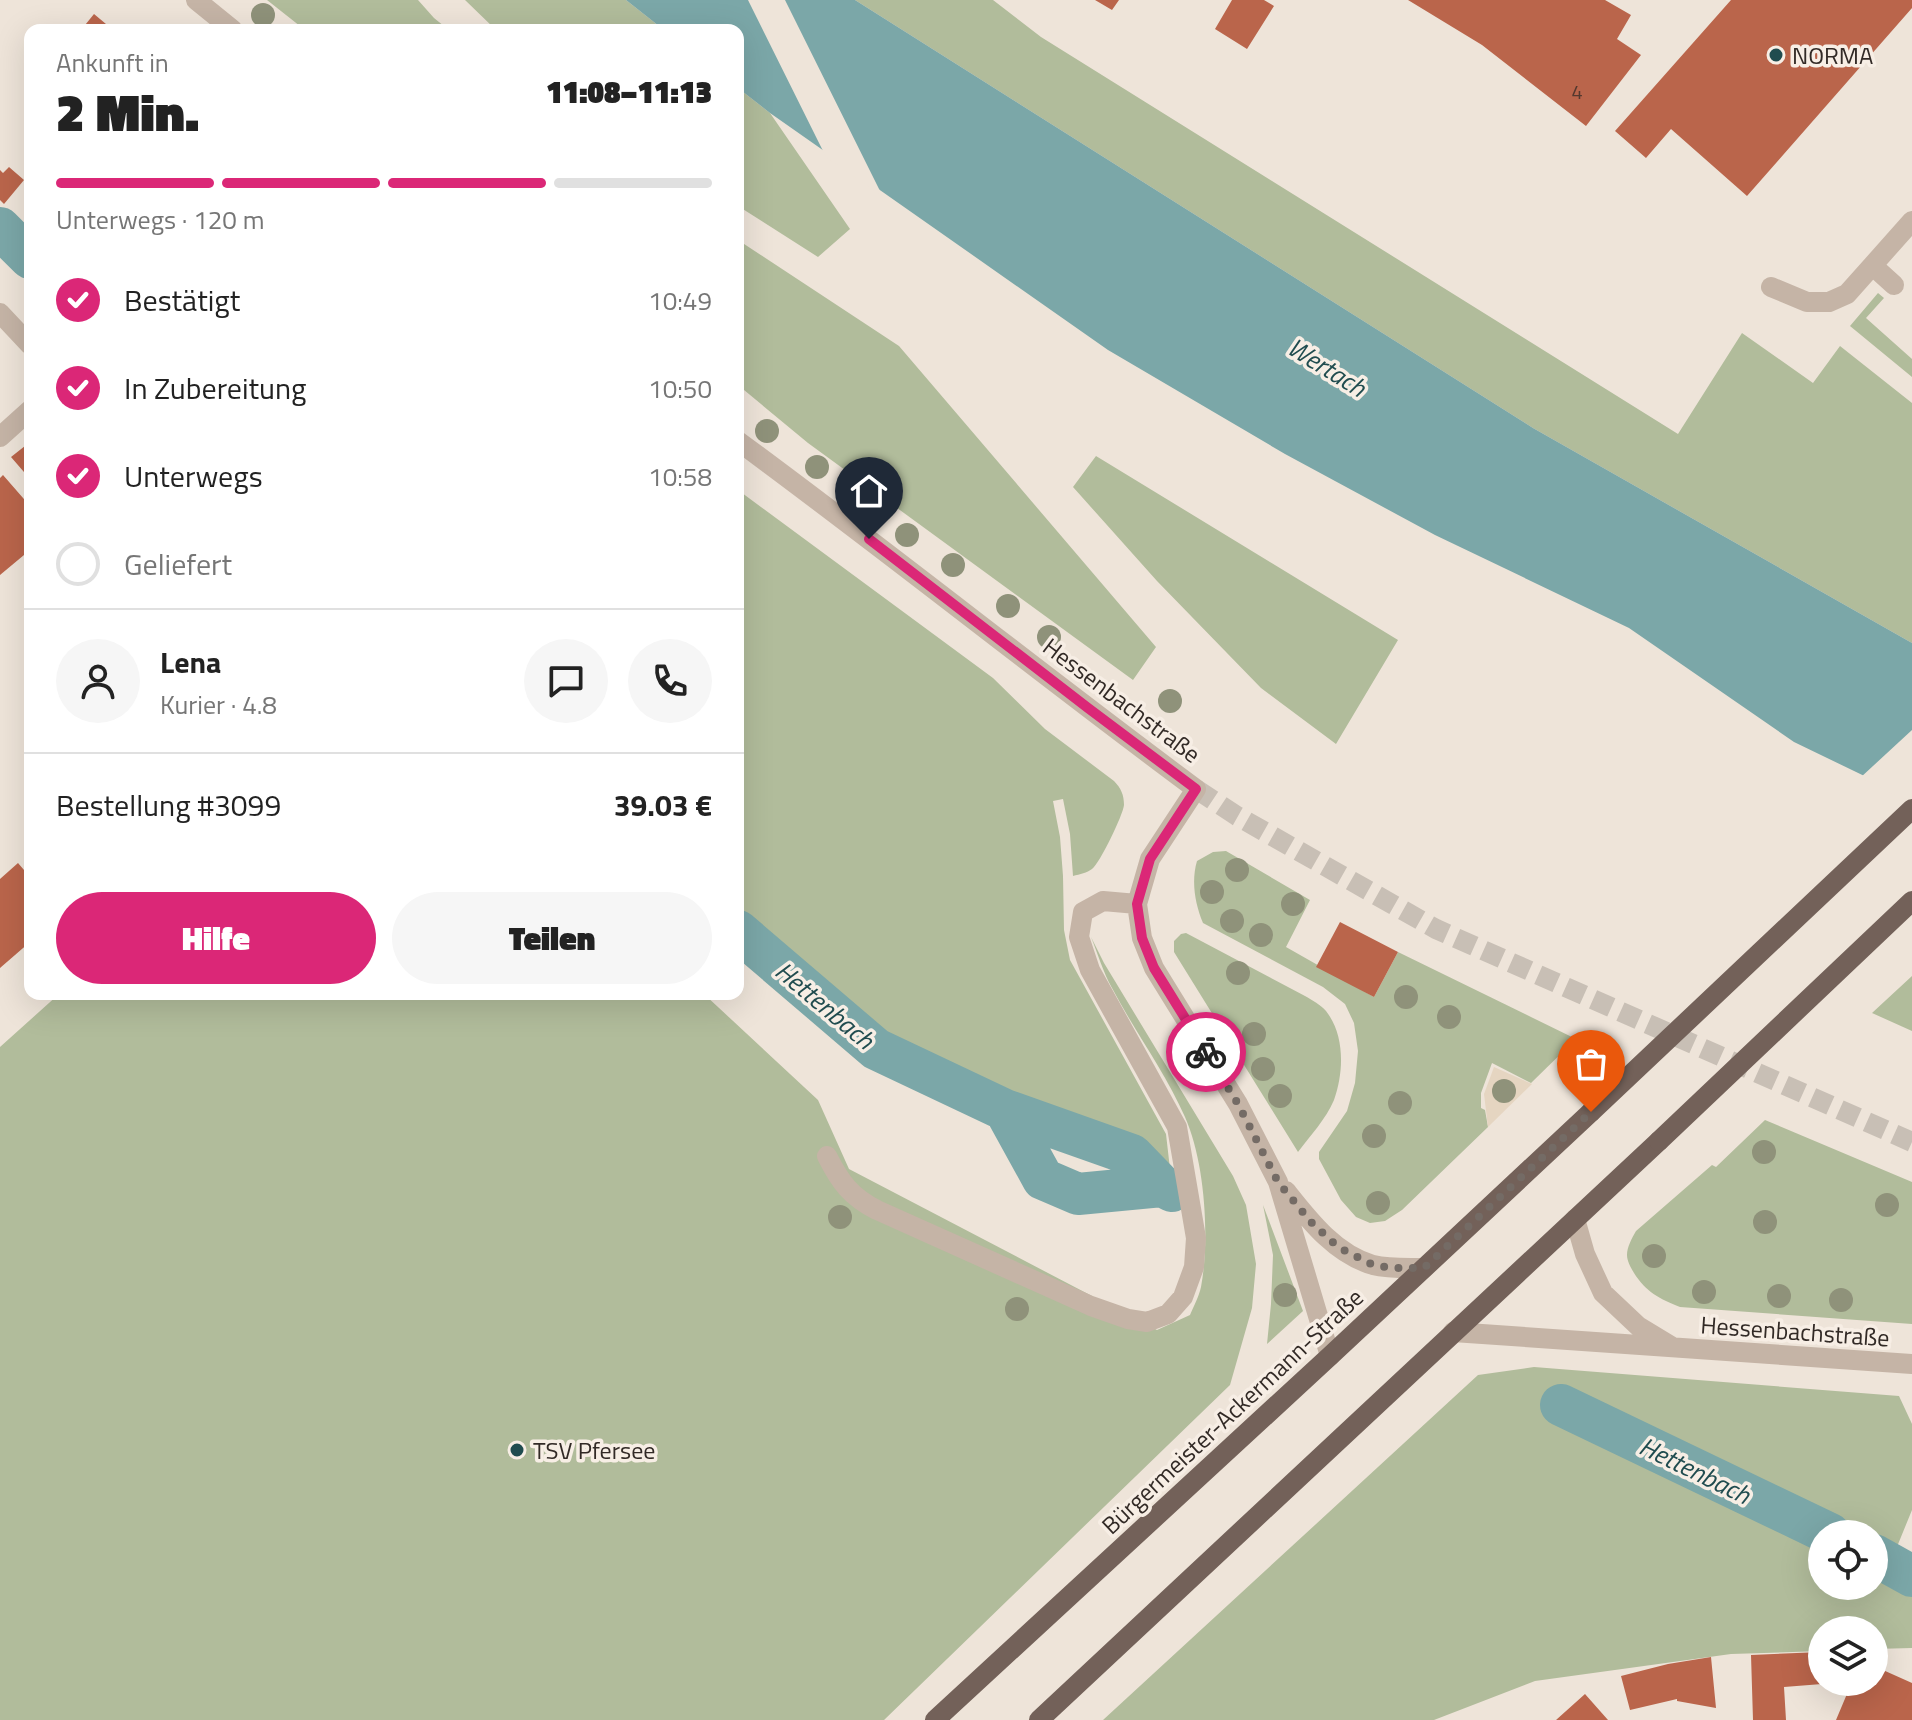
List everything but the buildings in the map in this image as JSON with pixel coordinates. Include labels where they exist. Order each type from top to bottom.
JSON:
[{"type":"main road","name":"Bürgermeister-Ackermann-Straße","points":[[935,1720],[1330,1356],[1912,809]]},
{"type":"main road","points":[[1039,1720],[1912,901]]},
{"type":"street","points":[[196,0],[226,24]]},
{"type":"street","points":[[1771,287],[1807,302],[1829,302],[1847,294],[1912,221]]},
{"type":"street","points":[[1873,266],[1894,285]]},
{"type":"street","points":[[0,313],[24,339]]},
{"type":"street","points":[[0,437],[24,415]]},
{"type":"street","name":"Hessenbachstraße","points":[[744,445],[1196,789],[1150,859],[1137,904],[1142,938],[1154,968],[1238,1104],[1278,1182],[1330,1356]]},
{"type":"street","points":[[827,1156],[847,1188],[860,1201],[877,1210],[1091,1306],[1147,1322],[1168,1314],[1183,1297],[1194,1267],[1196,1238],[1177,1127],[1090,970],[1079,937],[1083,912],[1103,901],[1137,904]]},
{"type":"street","name":"Hessenbachstraße","points":[[1278,1182],[1311,1222],[1338,1247],[1373,1265],[1424,1268]]},
{"type":"street","name":"Hessenbachstraße","points":[[1575,1219],[1585,1254],[1603,1293],[1638,1326],[1675,1349]]},
{"type":"street","name":"Hessenbachstraße","points":[[1453,1332],[1912,1364]]},
{"type":"green space","points":[[267,0],[418,0],[442,24],[297,24]]},
{"type":"green space","points":[[465,0],[626,0],[656,24],[490,24]]},
{"type":"green space","points":[[855,0],[993,0],[1041,37],[1678,434],[1742,333],[1813,383],[1840,346],[1912,403],[1912,643],[1533,428]]},
{"type":"green space","points":[[744,93],[770,113],[850,229],[818,257],[744,210]]},
{"type":"green space","points":[[744,244],[899,346],[1156,647],[1133,680],[808,443],[744,390]]},
{"type":"green space","points":[[1878,293],[1884,298],[1866,318],[1912,359],[1912,377],[1850,326]]},
{"type":"green space","points":[[1096,456],[1398,640],[1336,744],[1261,688],[1157,581],[1073,487]]},
{"type":"green space","points":[[744,494],[993,678],[1045,729],[1119,786],[1124,805],[1111,838],[1092,869],[1073,876],[1070,834],[1063,799],[1053,801],[1060,837],[1064,930],[1070,960],[1166,1134],[1170,1169],[1122,1143],[880,1043],[744,925]]},
{"type":"green space","points":[[1226,851],[1310,900],[1286,947],[1374,997],[1398,952],[1576,1039],[1531,1083],[1492,1063],[1481,1093],[1481,1108],[1485,1110],[1488,1127],[1402,1210],[1385,1221],[1370,1223],[1356,1217],[1341,1200],[1319,1159],[1319,1152],[1347,1111],[1355,1083],[1358,1051],[1354,1023],[1345,1004],[1323,987],[1203,923],[1195,892],[1197,861],[1213,852]]},
{"type":"green space","points":[[1186,933],[1311,999],[1324,1009],[1332,1021],[1341,1054],[1337,1089],[1327,1114],[1298,1152],[1174,952],[1174,941]]},
{"type":"green space","name":"TSV Pfersee","points":[[1091,937],[1233,1176],[1246,1205],[1256,1264],[1252,1308],[1230,1385],[884,1720],[0,1720],[0,1047],[52,1000],[710,1000],[818,1100],[849,1169],[1157,1330],[1190,1315],[1200,1290],[1205,1246],[1201,1178],[1185,1117],[1109,982]]},
{"type":"green space","points":[[1912,976],[1912,1031],[1872,1013]]},
{"type":"green space","points":[[1765,1120],[1912,1182],[1912,1324],[1680,1307],[1654,1294],[1639,1280],[1630,1267],[1627,1255],[1636,1231],[1712,1165],[1716,1167]]},
{"type":"green space","points":[[1263,1205],[1303,1311],[1267,1344],[1273,1255]]},
{"type":"green space","points":[[1534,1367],[1899,1396],[1912,1424],[1912,1510],[1888,1569],[1888,1520],[1808,1520],[1808,1600],[1888,1600],[1888,1584],[1912,1596],[1912,1648],[1888,1649],[1888,1616],[1808,1616],[1808,1651],[1731,1654],[1535,1681],[1434,1720],[1103,1720],[1478,1375]]},
{"type":"shaded area","points":[[1494,1067],[1532,1084],[1488,1127],[1484,1094]]},
{"type":"water","name":"Wertach","points":[[626,0],[855,0],[1533,428],[1912,643],[1912,799],[1794,742],[1629,628],[1435,535],[1285,454],[1108,350],[744,93],[744,24],[656,24]]},
{"type":"pier","points":[[748,0],[785,0],[883,197],[826,157]]},
{"type":"pier","points":[[1912,730],[1912,803],[1860,778]]},
{"type":"waterway","name":"Hettenbach","points":[[0,228],[24,252]]},
{"type":"waterway","name":"Hettenbach","points":[[744,936],[876,1049],[1005,1110],[1043,1179],[1078,1194],[1162,1186]]},
{"type":"waterway","name":"Hettenbach","points":[[1005,1110],[1132,1155],[1162,1186],[1172,1191]]},
{"type":"waterway","name":"Hettenbach","points":[[1561,1405],[1808,1523]]},
{"type":"waterway","name":"Hettenbach","points":[[1888,1563],[1912,1576]]},
{"type":"tunnel","points":[[1196,789],[1237,816],[1436,929],[1912,1142]]},
{"type":"way so far","points":[[1206,1052],[1238,1104],[1278,1182],[1311,1222],[1338,1247],[1373,1265],[1424,1268],[1591,1112]]},
{"type":"place","name":"NORMA","points":[[1776,55]]},
{"type":"place","name":"TSV Pfersee","points":[[517,1450]]},
{"type":"route","points":[[869,539],[1196,789],[1150,859],[1137,904],[1142,938],[1154,968],[1206,1052]]}]
